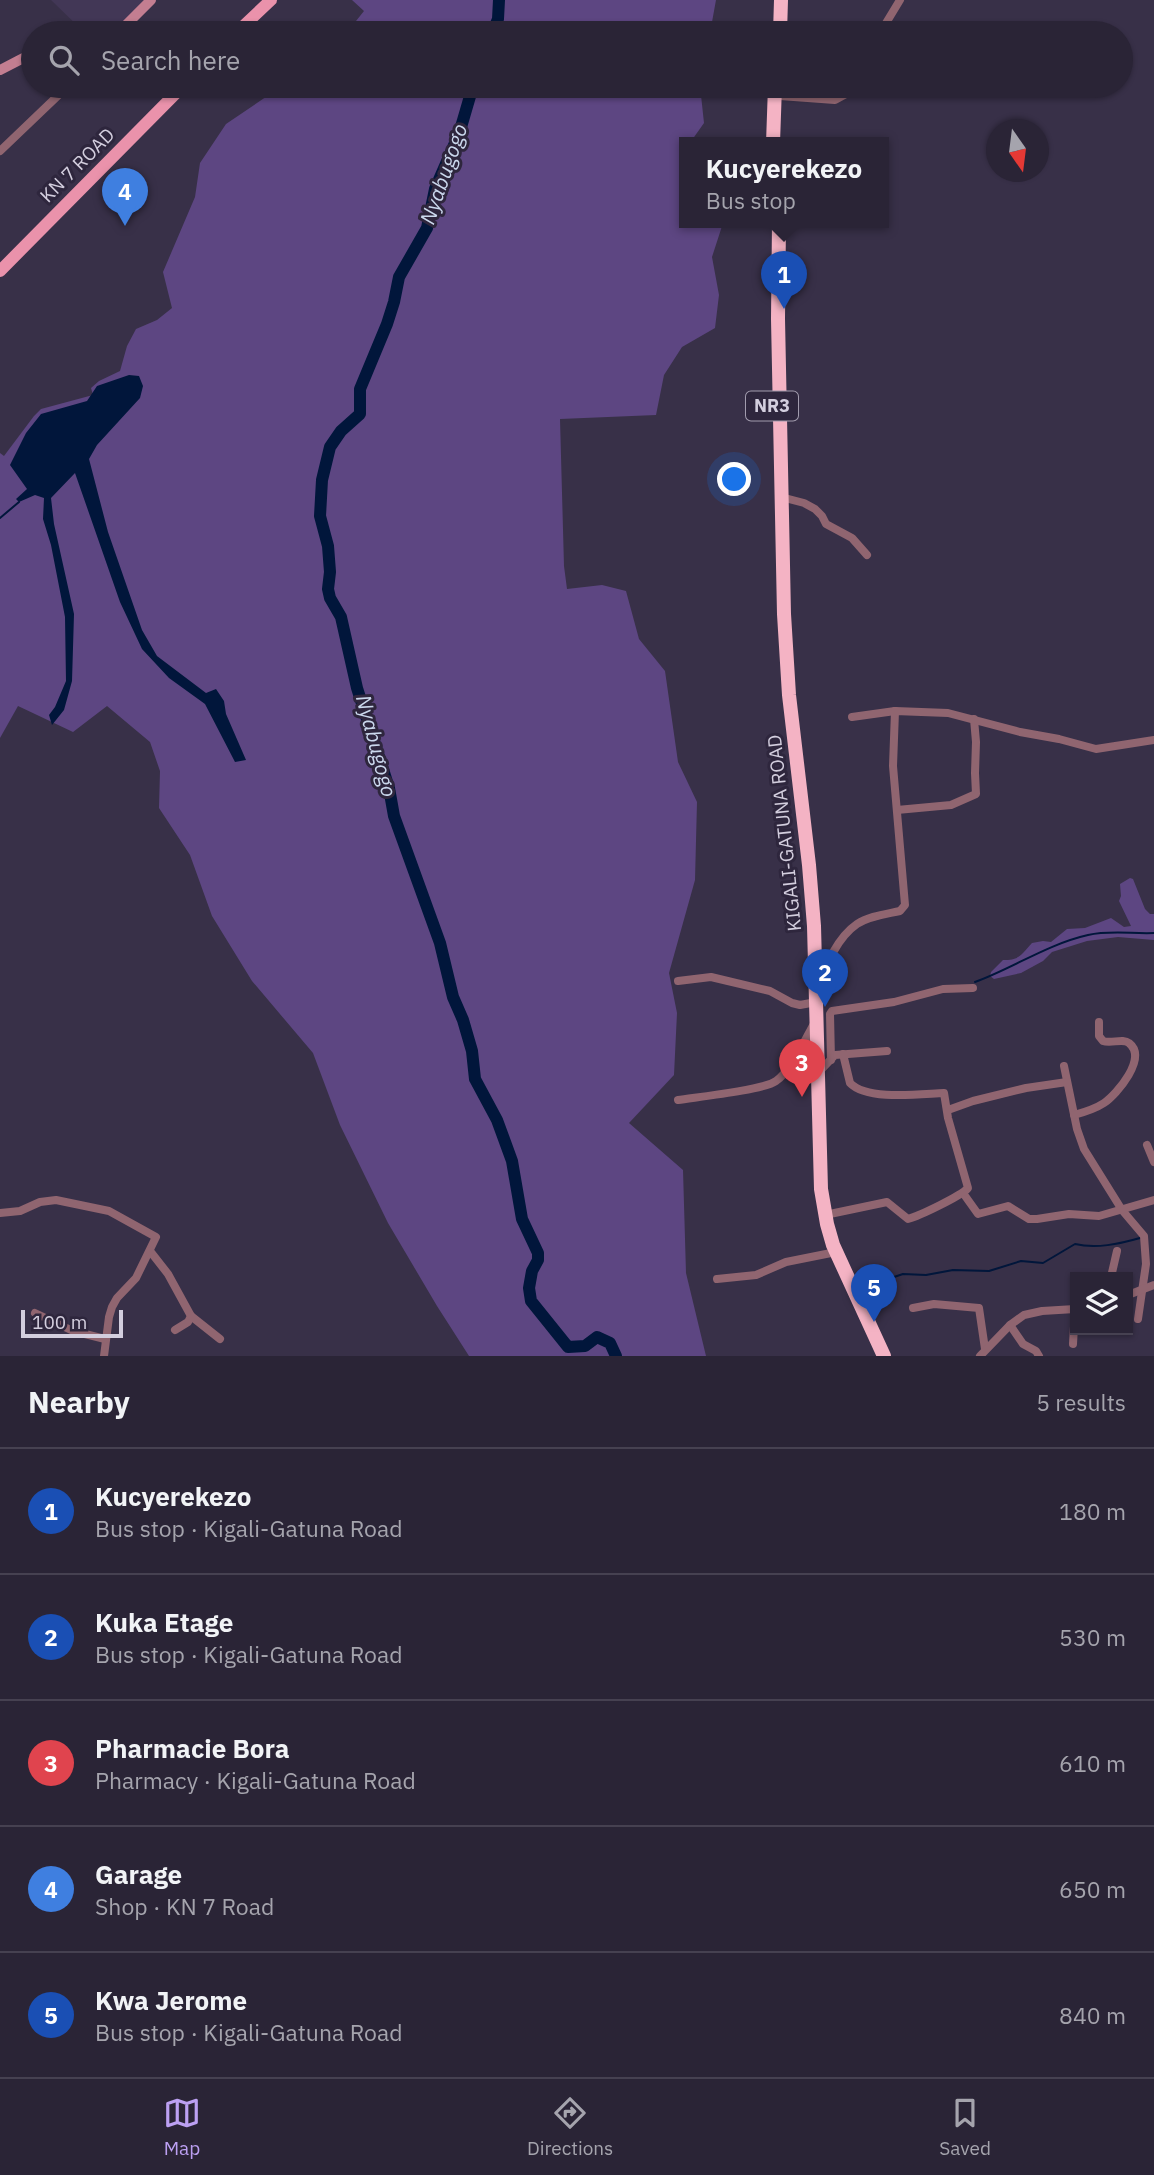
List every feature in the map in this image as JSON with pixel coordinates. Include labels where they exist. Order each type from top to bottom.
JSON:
[{"type":"highway","points":[[778,0],[778,21]]},
{"type":"highway","points":[[774,137],[777,98]]},
{"type":"highway","points":[[778,98],[780,137]]},
{"type":"highway","name":"KIGALI-GATUNA ROAD","points":[[771,228],[772,448],[783,589]]},
{"type":"highway","name":"KIGALI-GATUNA ROAD","points":[[779,228],[783,589],[789,695],[814,926],[821,1189],[825,1215],[836,1252],[884,1356]]},
{"type":"main road","points":[[249,21],[271,0]]},
{"type":"main road","name":"KN 7 ROAD","points":[[0,271],[171,98]]},
{"type":"street","points":[[130,21],[152,0]]},
{"type":"street","points":[[887,21],[900,0]]},
{"type":"street","points":[[0,70],[21,59]]},
{"type":"street","points":[[0,151],[55,98]]},
{"type":"street","points":[[781,497],[815,509],[826,524],[852,538],[867,555]]},
{"type":"street","points":[[678,981],[711,977],[770,991],[792,1003],[816,1003],[825,967],[849,931],[863,921],[904,908],[893,766],[895,711]]},
{"type":"street","points":[[852,717],[895,711],[938,712],[1096,749],[1154,740]]},
{"type":"street","points":[[897,810],[951,806],[976,794],[974,719]]},
{"type":"street","points":[[831,1060],[832,1011],[894,1002],[943,989],[973,988]]},
{"type":"street","points":[[678,1100],[763,1086],[777,1080],[799,1051],[816,1019]]},
{"type":"street","points":[[1074,1115],[1087,1112],[1111,1098],[1135,1062],[1130,1043],[1103,1041],[1099,1022]]},
{"type":"street","points":[[817,1074],[835,1055],[887,1051]]},
{"type":"street","points":[[825,1215],[887,1202],[908,1219],[925,1213],[968,1188],[944,1093],[889,1095],[853,1087],[843,1054]]},
{"type":"street","points":[[1064,1066],[1084,1149],[1122,1210],[1143,1236],[1146,1264],[1138,1319]]},
{"type":"street","points":[[948,1110],[1026,1088],[1068,1082]]},
{"type":"street","points":[[1147,1144],[1154,1162]]},
{"type":"street","points":[[963,1193],[978,1214],[1008,1206],[1029,1219],[1069,1214],[1099,1216],[1154,1200]]},
{"type":"street","points":[[0,1213],[20,1211],[40,1202],[56,1200],[109,1211],[156,1237],[157,1240],[136,1279],[112,1307],[104,1356]]},
{"type":"street","points":[[150,1251],[168,1274],[191,1316],[220,1339]]},
{"type":"street","points":[[1112,1272],[1117,1251]]},
{"type":"street","points":[[717,1279],[756,1275],[786,1262],[836,1252]]},
{"type":"street","points":[[1133,1292],[1154,1285]]},
{"type":"street","points":[[913,1308],[934,1304],[979,1308],[982,1353]]},
{"type":"street","points":[[982,1353],[1010,1325],[1029,1313],[1070,1309]]},
{"type":"street","points":[[35,1313],[73,1331],[105,1339]]},
{"type":"street","points":[[175,1330],[188,1322],[191,1316]]},
{"type":"street","points":[[1010,1325],[1023,1344],[1039,1356]]},
{"type":"street","points":[[1073,1344],[1074,1335]]},
{"type":"shaded area","points":[[51,0],[148,0],[128,21],[73,21]]},
{"type":"shaded area","points":[[352,0],[716,0],[712,21],[356,21],[364,11]]},
{"type":"shaded area","points":[[264,98],[701,98],[704,123],[694,137],[679,137],[679,228],[721,228],[712,257],[719,295],[715,328],[682,347],[664,375],[656,415],[560,419],[567,589],[602,585],[626,591],[639,639],[665,671],[678,762],[697,802],[695,880],[669,973],[677,1013],[674,1075],[629,1123],[683,1170],[686,1273],[706,1356],[469,1356],[388,1223],[340,1125],[313,1053],[252,981],[212,916],[190,855],[159,808],[160,771],[150,742],[107,706],[73,732],[18,706],[0,738],[0,453],[4,456],[41,409],[93,395],[91,388],[120,371],[127,346],[136,329],[157,320],[172,308],[163,272],[195,197],[200,163],[226,124]]},
{"type":"shaded area","points":[[1133,879],[1145,909],[1154,914],[1154,940],[1118,937],[1087,941],[1052,952],[1043,961],[1021,973],[994,979],[990,976],[1003,960],[1017,958],[1032,943],[1051,942],[1067,929],[1085,928],[1111,918],[1124,927],[1131,926],[1119,901],[1120,884]]},
{"type":"water","points":[[129,375],[139,376],[143,386],[140,398],[97,445],[89,459],[108,532],[142,630],[157,656],[206,693],[216,689],[224,701],[226,714],[246,760],[235,762],[205,704],[169,678],[142,649],[120,602],[75,473],[51,498],[54,524],[74,614],[72,681],[64,710],[52,725],[49,715],[66,681],[65,617],[51,545],[43,519],[44,498],[35,495],[19,502],[16,499],[27,489],[10,465],[26,433],[41,414],[87,401],[97,386]]},
{"type":"waterway","name":"Nyabugogo","points":[[497,21],[499,0]]},
{"type":"waterway","name":"Nyabugogo","points":[[470,98],[459,134],[435,189],[427,228],[399,277],[387,324],[360,389],[360,414],[341,431],[330,447],[322,480],[320,516],[328,546],[328,589],[341,617],[357,688],[389,788],[394,816],[440,943],[453,997],[472,1051],[475,1079],[497,1120],[512,1161],[522,1219],[538,1253],[529,1288],[531,1301],[568,1347],[585,1346],[597,1337],[610,1343],[616,1356]]},
{"type":"waterway","points":[[0,518],[19,502]]},
{"type":"waterway","points":[[975,982],[1073,939],[1105,933],[1154,933]]},
{"type":"waterway","points":[[879,1282],[903,1274],[926,1275],[953,1270],[989,1271],[1021,1261],[1043,1263],[1075,1244],[1108,1245],[1140,1238]]},
{"type":"place","name":"Garage","points":[[125,226]]},
{"type":"place","name":"Kucyerekezo","points":[[784,309]]},
{"type":"place","name":"Kuka Etage","points":[[825,1007]]},
{"type":"place","name":"Pharmacie Bora","points":[[802,1097]]},
{"type":"place","name":"Kwa Jerome","points":[[874,1322]]}]
